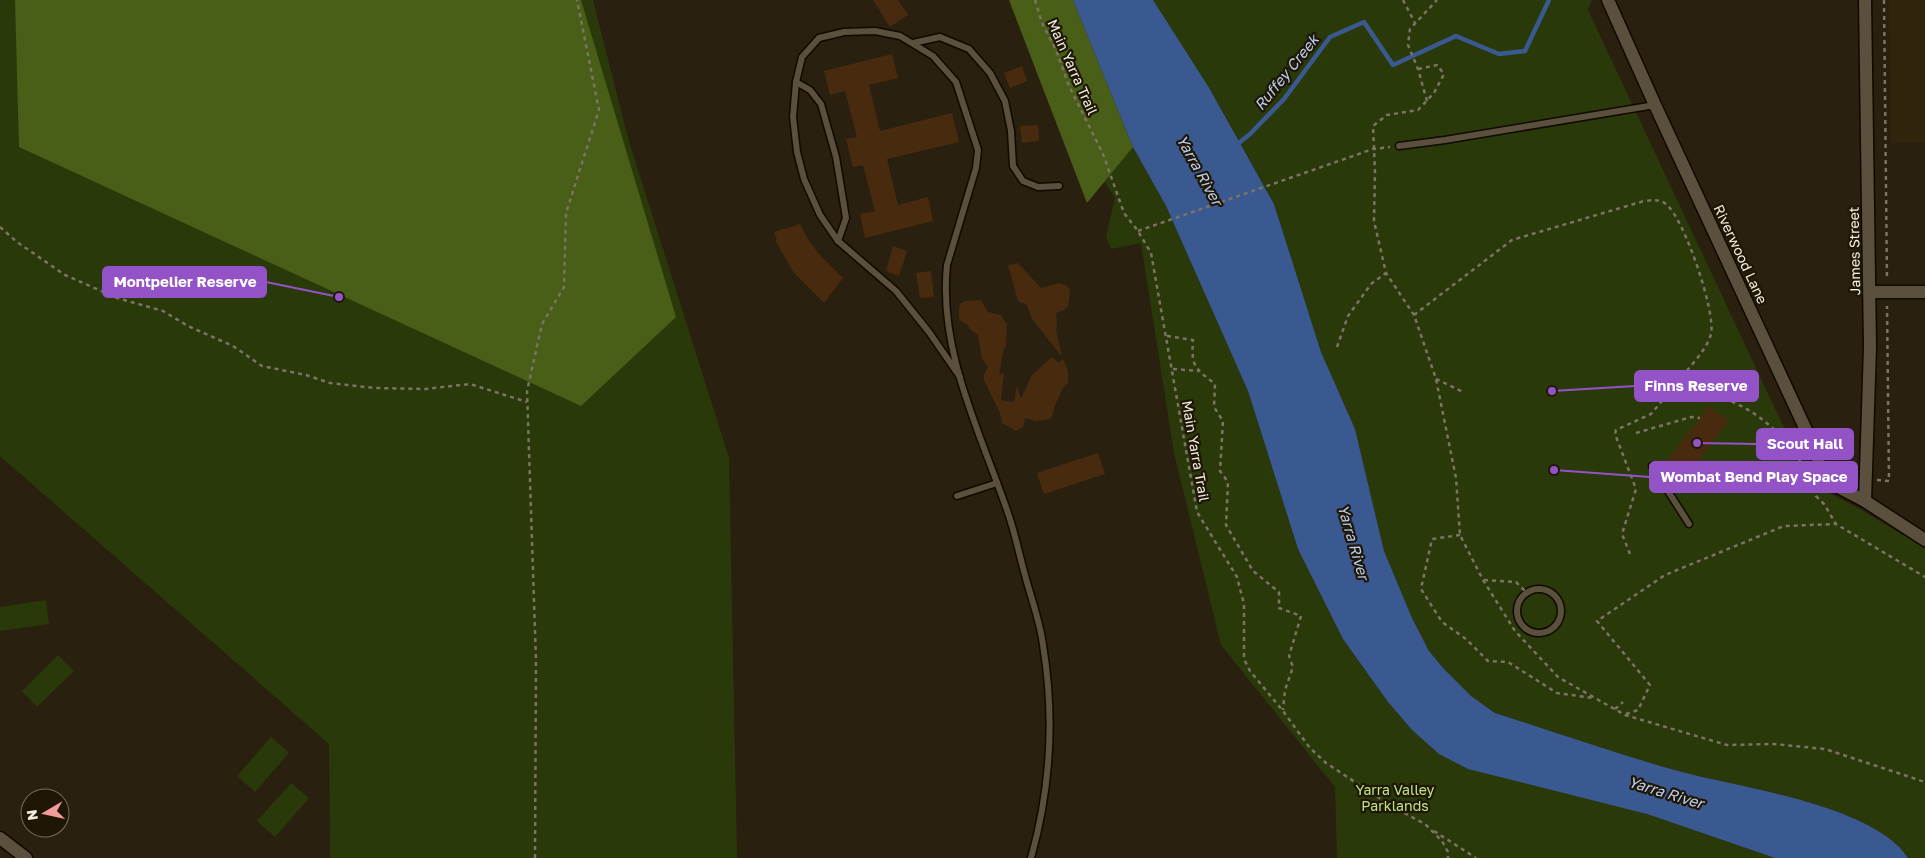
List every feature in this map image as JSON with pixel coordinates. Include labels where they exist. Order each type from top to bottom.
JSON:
[{"type":"street","name":"Riverwood Lane","points":[[1608,0],[1818,458],[1821,478],[1865,500]]},
{"type":"street","name":"James Street","points":[[1865,0],[1870,292],[1868,452],[1865,500]]},
{"type":"street","points":[[1870,292],[1925,292]]},
{"type":"street","points":[[1865,500],[1925,540]]},
{"type":"street","points":[[0,838],[26,858]]},
{"type":"lane","points":[[960,377],[896,291],[838,241],[820,215],[800,166],[793,117],[796,82],[802,58],[819,38],[844,32],[875,31],[900,36],[933,56],[956,82],[978,150],[976,168],[950,250],[946,279],[949,323],[960,377],[1009,515],[1043,643],[1051,709],[1048,776],[1039,828],[1031,858]]},
{"type":"lane","points":[[913,43],[940,37],[969,49],[990,73],[1005,101],[1011,131],[1013,166],[1023,181],[1038,187],[1059,186]]},
{"type":"lane","points":[[796,82],[810,90],[820,104],[832,139],[846,218],[838,241]]},
{"type":"lane","points":[[1399,146],[1446,140],[1655,105]]},
{"type":"lane","points":[[1652,466],[1689,524]]},
{"type":"lane","points":[[957,496],[997,484]]},
{"type":"lane","points":[[1532,590],[1544,590],[1558,600],[1561,616],[1556,626],[1551,630],[1540,634],[1535,633],[1529,631],[1521,623],[1517,612],[1520,601],[1527,593],[1532,590]]},
{"type":"path","points":[[535,858],[536,661],[527,391],[542,324],[564,286],[566,213],[599,110],[577,0]]},
{"type":"path","name":"Main Yarra Trail","points":[[1036,0],[1042,23],[1056,50],[1069,86],[1103,154],[1124,213],[1138,230],[1151,253],[1197,512],[1237,577],[1241,588],[1244,604],[1244,658],[1250,671],[1310,748],[1326,763],[1393,807],[1425,824],[1442,841],[1448,852],[1448,858]]},
{"type":"path","points":[[1403,0],[1415,24]]},
{"type":"path","points":[[1427,101],[1408,45],[1410,29],[1437,0]]},
{"type":"path","points":[[1866,480],[1889,480],[1884,0]]},
{"type":"path","points":[[1418,70],[1437,65],[1444,74],[1434,94],[1418,110],[1387,116],[1372,126],[1374,221],[1386,272],[1414,315],[1436,379],[1456,478],[1460,535],[1483,580],[1515,632],[1558,677],[1625,715],[1727,745],[1774,744],[1825,749],[1925,782]]},
{"type":"path","points":[[1138,230],[1373,149],[1399,146]]},
{"type":"path","points":[[1414,315],[1512,240],[1644,201],[1661,200],[1668,205],[1677,218],[1688,243],[1705,295],[1711,327],[1704,347],[1651,414],[1616,430],[1614,434],[1636,489],[1622,534],[1630,554]]},
{"type":"path","points":[[0,227],[17,242],[65,275],[117,298],[163,311],[188,326],[233,346],[262,366],[306,375],[330,383],[374,388],[425,389],[470,384],[527,402]]},
{"type":"path","points":[[1337,347],[1348,316],[1371,284],[1386,272]]},
{"type":"path","points":[[1167,336],[1193,340],[1192,359],[1198,371],[1215,384],[1214,407],[1223,421],[1220,471],[1228,482],[1226,525],[1253,571],[1279,592],[1279,608],[1301,616],[1290,656],[1293,667],[1285,690],[1283,711]]},
{"type":"path","points":[[1172,369],[1198,371]]},
{"type":"path","points":[[1436,379],[1463,392]]},
{"type":"path","points":[[1676,384],[1686,391],[1738,405],[1758,416],[1794,452]]},
{"type":"path","points":[[1636,433],[1691,417],[1700,418]]},
{"type":"path","points":[[1801,462],[1844,452],[1868,452]]},
{"type":"path","points":[[1625,715],[1638,710],[1650,684],[1598,620],[1665,575],[1784,526],[1836,524],[1925,577]]},
{"type":"path","points":[[1460,535],[1432,539],[1422,581],[1421,590],[1442,622],[1466,640],[1488,661],[1508,662],[1557,693],[1596,698]]},
{"type":"path","points":[[1483,580],[1516,582],[1527,593]]},
{"type":"path","points":[[1614,709],[1623,702]]},
{"type":"path","points":[[1425,824],[1476,858]]},
{"type":"shaded area","points":[[1889,0],[1925,0],[1925,143],[1891,143]]},
{"type":"green space","points":[[0,0],[593,0],[628,138],[729,458],[737,858],[330,858],[329,744],[0,456]]},
{"type":"green space","points":[[15,0],[581,0],[676,317],[581,406],[19,147]]},
{"type":"green space","points":[[1009,0],[1073,0],[1133,147],[1087,203]]},
{"type":"green space","points":[[1153,0],[1592,0],[1588,10],[1794,449],[1823,490],[1858,508],[1925,548],[1925,858],[1908,858],[1891,840],[1868,825],[1839,812],[1773,793],[1686,773],[1614,752],[1495,713],[1471,696],[1444,669],[1429,651],[1412,618],[1384,551],[1355,429],[1321,352],[1274,204],[1208,86]]},
{"type":"green space","name":"Yarra Valley Parklands","points":[[1078,140],[1133,147],[1166,206],[1248,391],[1298,549],[1343,639],[1388,702],[1412,730],[1439,754],[1647,814],[1775,858],[1337,858],[1335,787],[1221,645],[1174,453],[1141,243],[1111,249],[1106,237],[1115,198]]},
{"type":"green space","points":[[46,600],[49,624],[0,631],[0,607]]},
{"type":"green space","points":[[58,655],[74,671],[37,707],[22,691]]},
{"type":"green space","points":[[271,737],[289,753],[255,792],[237,776]]},
{"type":"green space","points":[[291,783],[309,798],[275,837],[257,821]]},
{"type":"water","name":"Yarra River","points":[[1073,0],[1153,0],[1208,86],[1274,204],[1321,352],[1355,429],[1384,551],[1412,618],[1429,651],[1444,669],[1471,696],[1495,713],[1614,752],[1686,773],[1773,793],[1839,812],[1868,825],[1891,840],[1908,858],[1775,858],[1647,814],[1468,769],[1439,754],[1412,730],[1388,702],[1343,639],[1298,549],[1248,391],[1166,206],[1133,147]]},
{"type":"building","points":[[873,0],[898,0],[908,15],[890,27]]},
{"type":"building","points":[[892,54],[898,78],[869,85],[880,131],[952,113],[959,142],[887,159],[898,205],[928,197],[933,221],[865,238],[860,214],[875,211],[863,165],[853,167],[846,139],[857,137],[845,91],[830,95],[824,71]]},
{"type":"building","points":[[1022,66],[1027,81],[1010,88],[1004,73]]},
{"type":"building","points":[[1038,125],[1039,141],[1022,143],[1020,126]]},
{"type":"building","points":[[800,224],[818,253],[843,278],[824,303],[794,273],[775,240],[777,240],[774,232]]},
{"type":"building","points":[[893,246],[907,251],[899,276],[886,271]]},
{"type":"building","points":[[1018,263],[1041,288],[1059,283],[1069,288],[1068,306],[1056,313],[1056,330],[1062,357],[1032,319],[1027,305],[1018,301],[1008,265]]},
{"type":"building","points":[[931,271],[934,297],[920,298],[916,273]]},
{"type":"building","points":[[981,300],[988,312],[1001,315],[1007,324],[1006,347],[1004,347],[999,375],[1004,373],[1001,400],[1014,402],[1017,386],[1021,398],[1032,375],[1052,357],[1059,363],[1063,359],[1068,371],[1068,383],[1063,388],[1050,419],[1036,421],[1025,418],[1023,427],[1016,431],[1002,423],[1000,413],[984,380],[988,367],[982,359],[978,335],[959,318],[961,303]]},
{"type":"building","points":[[1709,406],[1729,421],[1692,469],[1700,481],[1686,478],[1684,480],[1664,465]]},
{"type":"building","points":[[1098,453],[1105,474],[1044,494],[1037,473]]},
{"type":"waterway","name":"Ruffey Creek","points":[[1235,146],[1250,134],[1284,99],[1330,37],[1364,22],[1393,65],[1456,36],[1499,54],[1525,51],[1549,0]]},
{"type":"place","name":"Montpelier Reserve","points":[[339,297]]},
{"type":"place","name":"Finns Reserve","points":[[1552,391]]},
{"type":"place","name":"Scout Hall","points":[[1697,443]]},
{"type":"place","name":"Wombat Bend Play Space","points":[[1554,470]]}]
